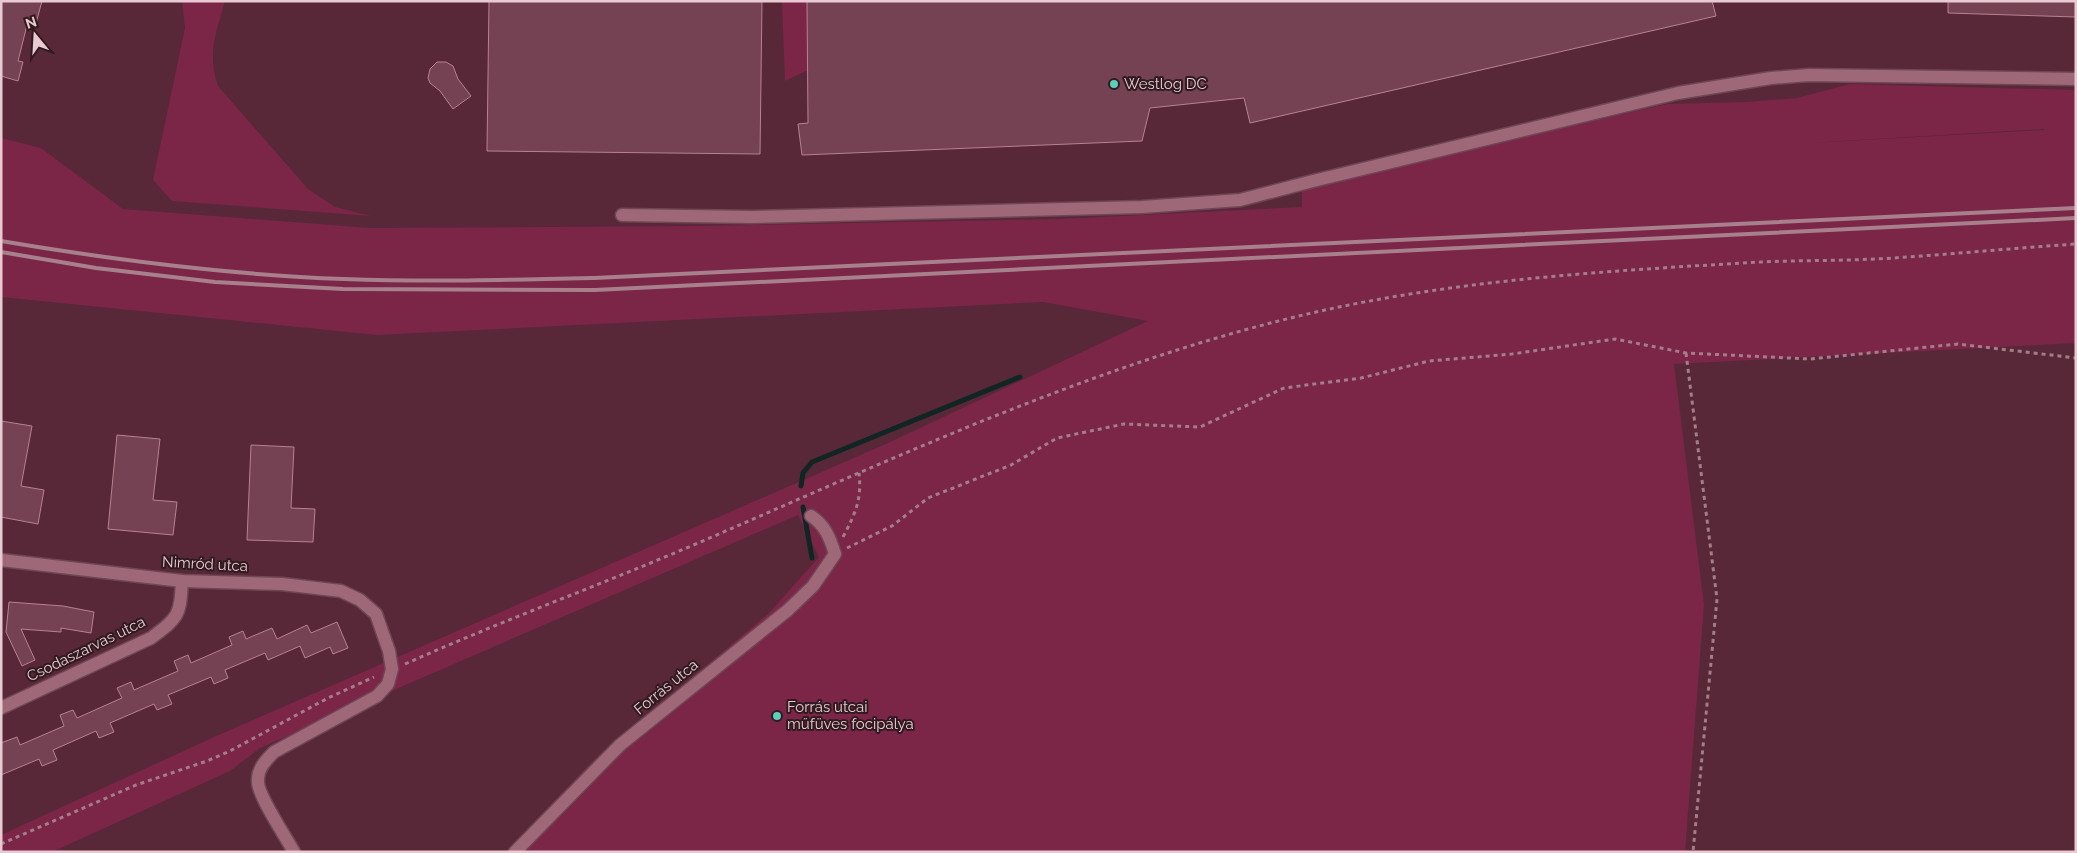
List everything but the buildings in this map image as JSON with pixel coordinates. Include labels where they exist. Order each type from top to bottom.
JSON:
[{"type":"street","points":[[622,215],[752,217],[1132,207],[1240,200],[1678,93],[1761,80],[1809,75],[2076,79]]},
{"type":"street","points":[[811,516],[818,521],[829,536],[835,554]]},
{"type":"street","name":"Forrás utca","points":[[518,851],[620,745],[788,610],[813,586],[835,554]]},
{"type":"street","name":"Nimród utca","points":[[1,560],[182,581],[282,584],[340,591],[360,600],[376,614],[389,651],[392,669]]},
{"type":"street","name":"Csodaszarvas utca","points":[[1,708],[151,638],[170,624],[180,608],[182,581]]},
{"type":"street","points":[[294,852],[262,794],[258,782],[262,764],[274,752],[377,696],[388,684],[392,669]]},
{"type":"path","points":[[1,844],[136,785],[230,751],[328,698],[392,669],[686,548],[859,473],[997,416],[1139,361],[1232,332],[1344,306],[1450,288],[1507,281],[1764,262],[1890,258],[2076,244]]},
{"type":"path","points":[[835,554],[892,526],[928,498],[1011,465],[1057,438],[1124,424],[1200,427],[1284,388],[1361,378],[1430,362],[1512,354],[1615,339],[1686,354],[1810,359],[1958,344],[2076,358]]},
{"type":"path","points":[[1686,354],[1716,599],[1693,852]]},
{"type":"path","points":[[835,554],[856,511],[861,491],[859,473]]},
{"type":"shaded area","points":[[182,1],[225,1],[216,33],[213,53],[218,86],[308,189],[335,207],[371,216],[172,201],[153,180],[185,28]]},
{"type":"shaded area","points":[[782,1],[807,1],[808,70],[785,81]]},
{"type":"shaded area","points":[[1850,84],[2076,90],[2076,343],[1674,364],[1704,605],[1685,852],[505,852],[595,759],[769,613],[819,557],[798,515],[260,748],[230,771],[52,852],[1,852],[1,835],[214,737],[888,443],[1148,321],[1043,302],[377,335],[1,297],[1,138],[41,148],[123,209],[370,228],[695,226],[1060,219],[1302,207],[1302,187],[1667,104],[1746,102],[1797,98]],"holes":[[[2044,129],[2044,130],[1809,143]]]},
{"type":"waterway","points":[[801,486],[803,473],[812,462],[1020,377]]},
{"type":"waterway","points":[[803,507],[812,558]]},
{"type":"railway","points":[[1,241],[129,260],[258,274],[375,280],[500,280],[594,278],[2076,208]]},
{"type":"railway","points":[[1,252],[96,268],[215,282],[343,289],[595,290],[2076,218]]},
{"type":"place","name":"Westlog DC","points":[[1114,84]]},
{"type":"place","name":"Forrás utcai műfüves focipálya","points":[[777,716]]}]
